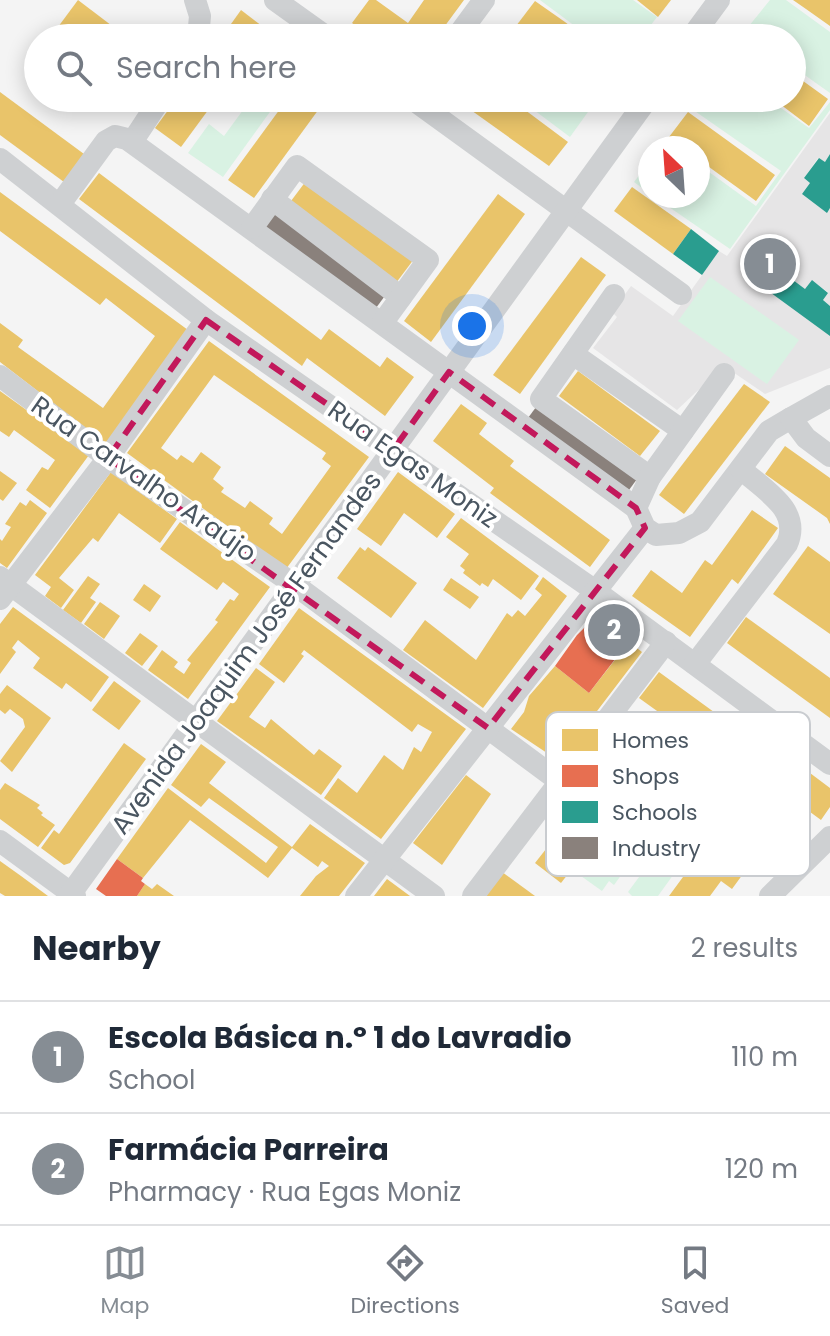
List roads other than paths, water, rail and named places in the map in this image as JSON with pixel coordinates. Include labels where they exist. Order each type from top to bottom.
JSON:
[{"type":"street","points":[[195,0],[199,24]]},
{"type":"street","points":[[466,24],[484,0]]},
{"type":"street","points":[[701,24],[719,0]]},
{"type":"street","points":[[291,4],[313,24]]},
{"type":"street","points":[[132,142],[152,112]]},
{"type":"street","points":[[431,112],[681,294]]},
{"type":"street","name":"Avenida Joaquim José Fernandes","points":[[72,895],[638,112]]},
{"type":"street","points":[[60,204],[106,141],[120,136],[132,142],[383,322],[641,518],[656,535],[679,533],[700,522],[769,431],[830,396]]},
{"type":"street","name":"Rua Egas Moniz","points":[[0,159],[206,320],[594,590],[760,712]]},
{"type":"street","points":[[252,228],[297,166],[428,260],[383,322]]},
{"type":"street","points":[[272,199],[401,297]]},
{"type":"street","points":[[614,295],[541,399],[650,477]]},
{"type":"street","points":[[206,320],[108,458],[4,587],[197,720],[434,896]]},
{"type":"street","points":[[573,354],[683,431]]},
{"type":"street","points":[[356,896],[594,590],[641,518],[650,477],[724,374]]},
{"type":"street","name":"Rua Carvalho Araújo","points":[[0,376],[108,458],[295,585],[546,771]]},
{"type":"street","points":[[791,418],[806,438],[830,456]]},
{"type":"street","points":[[695,664],[787,544],[793,531],[789,513],[741,469]]},
{"type":"street","points":[[612,712],[666,642]]},
{"type":"street","name":"Rua Egas Moniz","points":[[810,749],[830,764]]},
{"type":"street","points":[[473,896],[546,798]]},
{"type":"street","points":[[810,857],[830,837]]},
{"type":"street","points":[[0,841],[72,895]]},
{"type":"street","points":[[770,896],[790,876]]},
{"type":"place","name":"Escola Básica n.º 1 do Lavradio","points":[[770,264]]},
{"type":"place","name":"Farmácia Parreira","points":[[614,630]]}]
